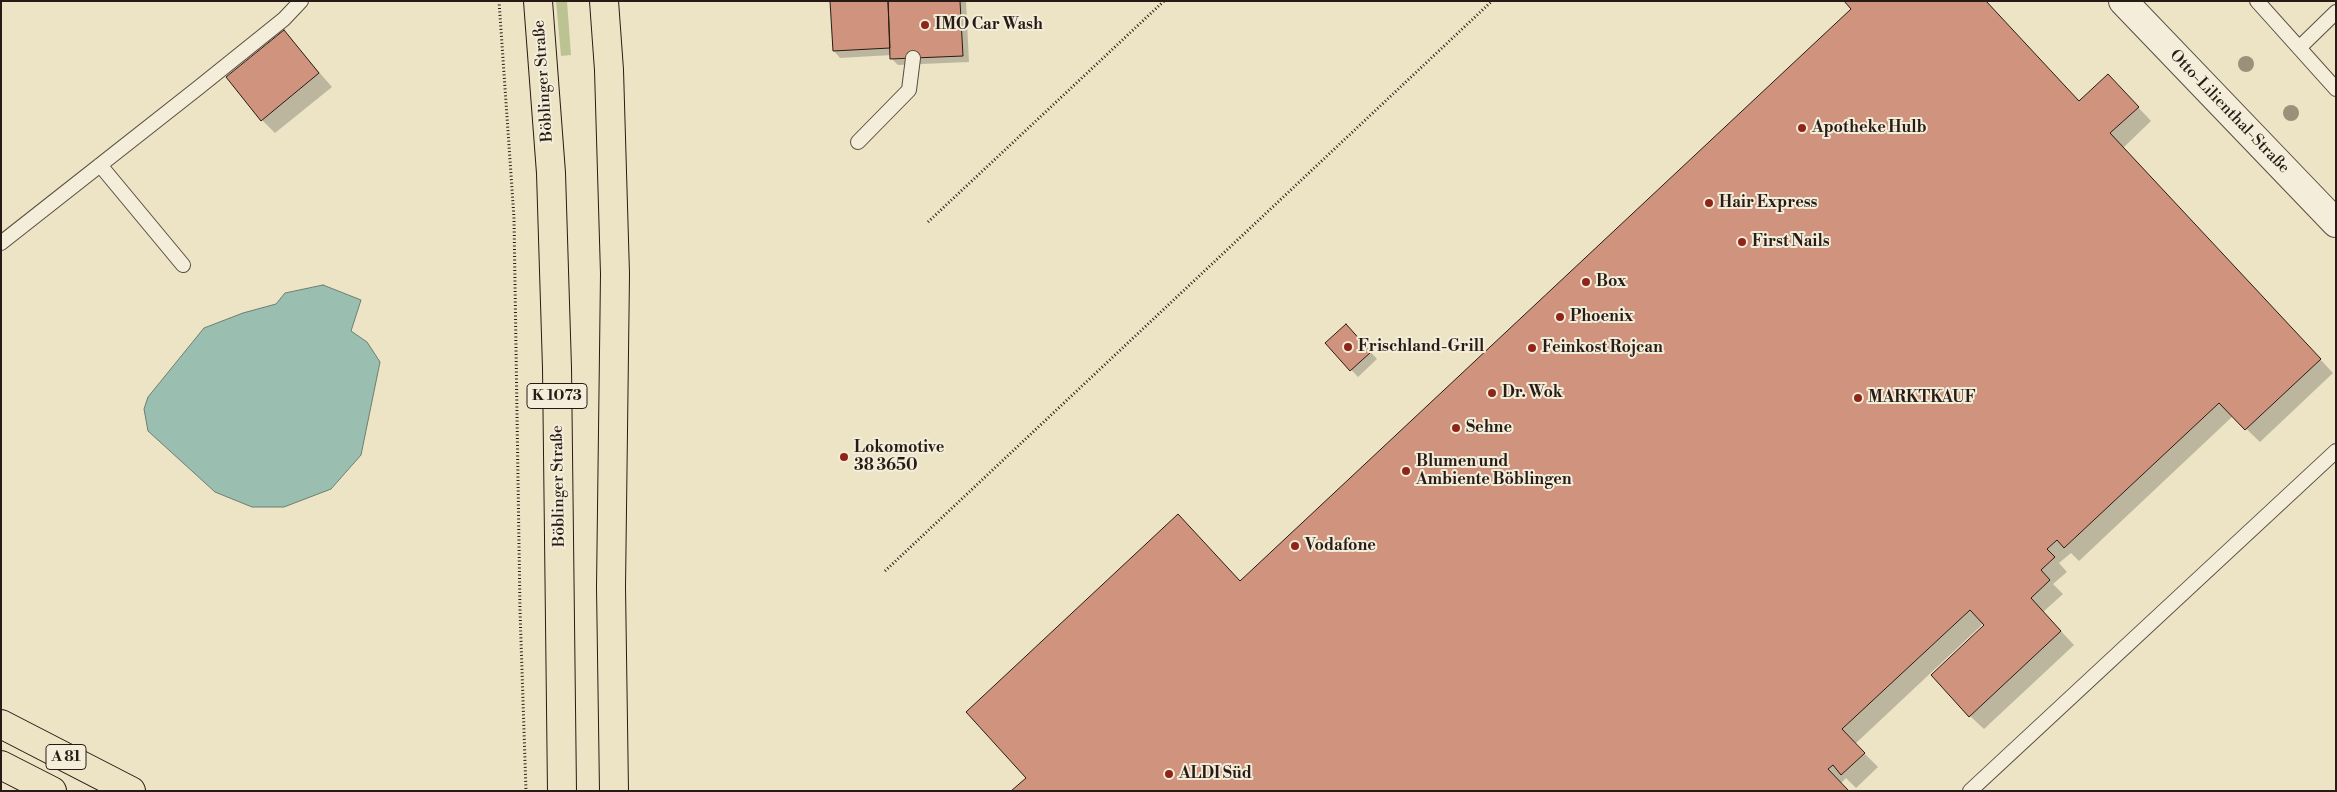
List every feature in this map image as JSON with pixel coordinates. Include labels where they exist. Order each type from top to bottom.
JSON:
[{"type":"main road","name":"Böblinger Straße","points":[[538,1],[550,173],[557,358],[562,791]]},
{"type":"main road","points":[[604,1],[610,70],[615,274],[611,587],[614,791]]},
{"type":"main road","name":"A 81","points":[[1,724],[131,791]]},
{"type":"main road","name":"A 81","points":[[1,765],[52,791]]},
{"type":"street","name":"Otto-Lilienthal-Straße","points":[[2122,1],[2336,223]]},
{"type":"lane","points":[[1,243],[277,24],[301,1]]},
{"type":"lane","points":[[2258,1],[2336,89]]},
{"type":"lane","points":[[2300,48],[2336,12]]},
{"type":"lane","points":[[858,142],[909,90],[913,58]]},
{"type":"lane","points":[[100,165],[183,265]]},
{"type":"lane","points":[[1970,791],[2336,451]]},
{"type":"path","points":[[500,1],[514,218],[520,610],[526,791]]},
{"type":"path","points":[[928,222],[1164,1]]},
{"type":"path","points":[[885,571],[1492,1]]},
{"type":"shaded area","points":[[556,1],[567,1],[571,55],[561,56]]},
{"type":"shaded area","points":[[323,285],[361,300],[351,331],[367,342],[380,362],[361,455],[331,489],[284,507],[252,507],[215,492],[148,431],[144,409],[148,397],[204,328],[243,313],[276,304],[285,293]]},
{"type":"building","points":[[830,1],[888,1],[890,48],[833,51]]},
{"type":"building","name":"IMO Car Wash","points":[[888,1],[960,1],[963,56],[890,59]]},
{"type":"building","name":"MARKTKAUF","points":[[1844,1],[1986,1],[2079,101],[2108,74],[2139,107],[2110,133],[2321,359],[2245,430],[2219,403],[2064,548],[2057,540],[2047,549],[2055,557],[2041,570],[2050,580],[2031,598],[2061,631],[1969,717],[1931,675],[1984,625],[1970,610],[1842,729],[1865,753],[1841,775],[1833,765],[1828,769],[1849,791],[1011,791],[1026,778],[966,712],[1178,514],[1240,581],[1851,9]]},
{"type":"building","points":[[284,30],[319,73],[261,121],[226,77]]},
{"type":"building","name":"Frischland-Grill","points":[[1346,324],[1371,352],[1350,371],[1325,343]]},
{"type":"place","name":"IMO Car Wash","points":[[925,25]]},
{"type":"place","name":"Apotheke Hulb","points":[[1802,128]]},
{"type":"place","name":"Hair Express","points":[[1709,203]]},
{"type":"place","name":"First Nails","points":[[1742,242]]},
{"type":"place","name":"Box","points":[[1586,282]]},
{"type":"place","name":"Phoenix","points":[[1560,317]]},
{"type":"place","name":"Frischland-Grill","points":[[1348,347]]},
{"type":"place","name":"Feinkost Rojcan","points":[[1532,348]]},
{"type":"place","name":"Dr. Wok","points":[[1492,393]]},
{"type":"place","name":"MARKTKAUF","points":[[1858,398]]},
{"type":"place","name":"Sehne","points":[[1456,428]]},
{"type":"place","name":"Lokomotive 38 3650","points":[[844,457]]},
{"type":"place","name":"Blumen und Ambiente Böblingen","points":[[1406,471]]},
{"type":"place","name":"Vodafone","points":[[1295,546]]},
{"type":"place","name":"ALDI Süd","points":[[1169,774]]}]
